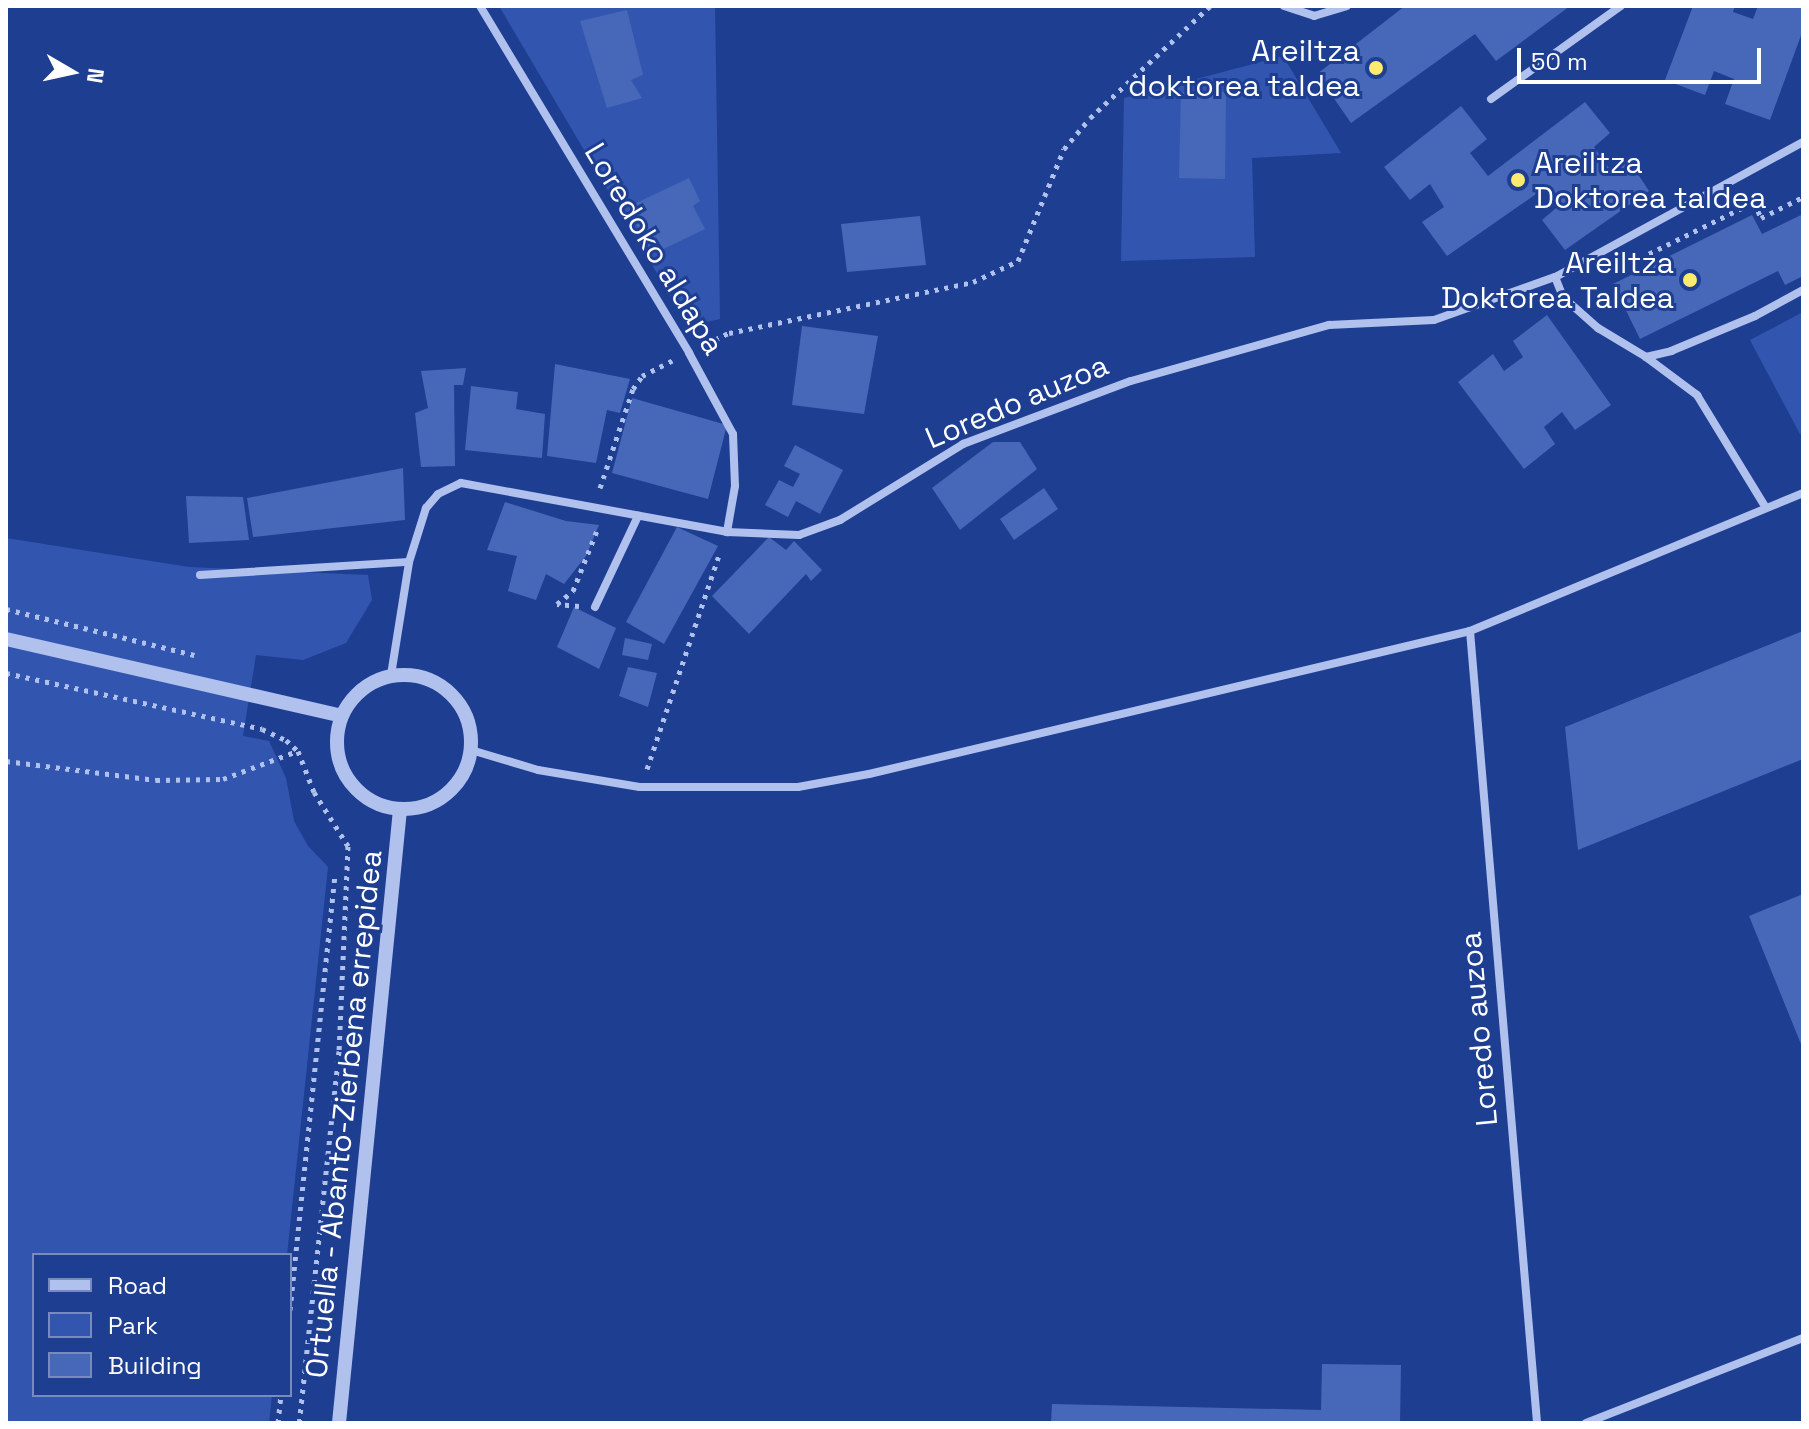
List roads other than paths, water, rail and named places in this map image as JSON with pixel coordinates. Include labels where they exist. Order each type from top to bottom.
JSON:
[{"type":"street","name":"Loredoko aldapa","points":[[480,6],[689,353],[733,434],[735,486],[727,532]]},
{"type":"street","points":[[1284,6],[1314,16],[1346,6]]},
{"type":"street","points":[[1491,99],[1621,6]]},
{"type":"street","name":"Loredo auzoa","points":[[391,675],[409,562],[426,508],[438,494],[461,483],[727,532],[765,536],[799,535],[822,529],[963,444],[1131,381],[1329,325],[1434,320],[1555,277],[1803,142]]},
{"type":"street","points":[[1555,277],[1563,297],[1598,328],[1646,357],[1697,395],[1766,508]]},
{"type":"street","points":[[1646,357],[1671,351],[1755,316],[1803,290]]},
{"type":"street","points":[[471,750],[538,770],[640,787],[798,787],[869,774],[1470,631],[1803,493]]},
{"type":"street","points":[[595,607],[638,516]]},
{"type":"street","points":[[200,575],[409,562]]},
{"type":"street","name":"Loredo auzoa","points":[[1470,631],[1537,1423]]},
{"type":"street","points":[[6,639],[341,716]]},
{"type":"street","points":[[412,674],[432,680],[450,692],[463,709],[470,729],[471,750],[459,781],[447,794],[418,808],[400,810],[379,805],[361,794],[346,778],[338,759],[336,737],[341,716],[360,689],[391,675],[412,674]]},
{"type":"street","name":"Ortuella - Abanto-Zierbena errepidea","points":[[339,1423],[400,810]]},
{"type":"street","points":[[1586,1423],[1803,1338]]},
{"type":"place","name":"Areiltza doktorea taldea","points":[[1376,68]]},
{"type":"place","name":"Areiltza Doktorea taldea","points":[[1518,180]]},
{"type":"place","name":"Areiltza Doktorea Taldea","points":[[1690,280]]}]
